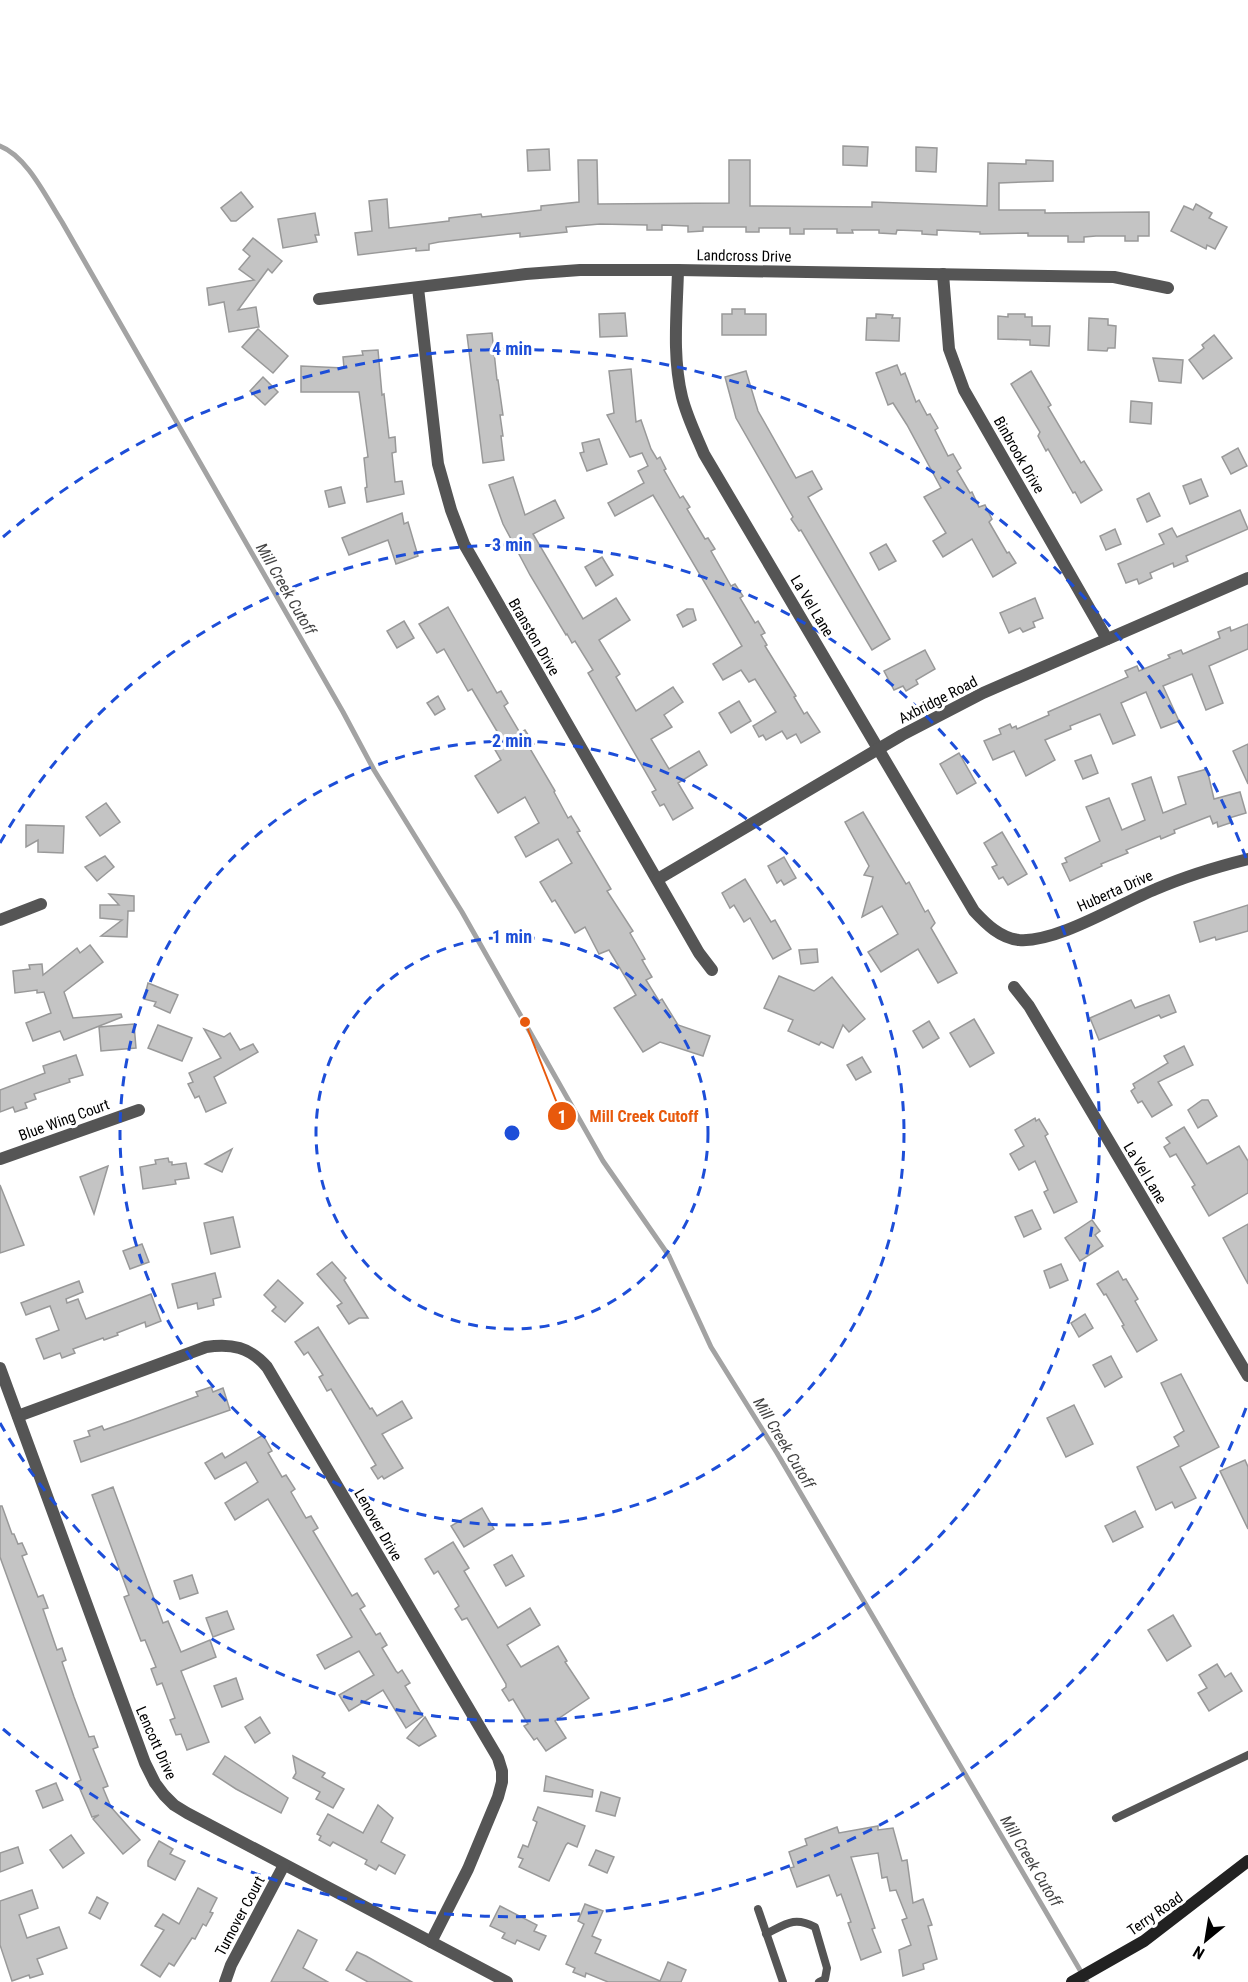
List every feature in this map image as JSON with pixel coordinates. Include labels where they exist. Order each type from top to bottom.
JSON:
[{"type":"street","name":"Landcross Drive","points":[[319,299],[526,274],[580,270],[1114,277],[1168,288]]},
{"type":"street","name":"La Vel Lane","points":[[678,270],[677,360],[679,381],[689,420],[704,454],[974,911],[996,931]]},
{"type":"street","name":"Binbrook Drive","points":[[943,274],[949,349],[964,390],[1107,639]]},
{"type":"street","name":"Branston Drive","points":[[418,288],[438,464],[451,510],[461,535],[496,602],[699,953],[712,970]]},
{"type":"street","name":"Axbridge Road","points":[[658,879],[902,735],[983,693],[1248,578]]},
{"type":"street","name":"Huberta Drive","points":[[996,931],[1018,940],[1035,940],[1055,935],[1191,875],[1248,859]]},
{"type":"street","points":[[0,920],[41,904]]},
{"type":"street","name":"La Vel Lane","points":[[1014,987],[1034,1016],[1248,1376]]},
{"type":"street","name":"Blue Wing Court","points":[[0,1159],[139,1110]]},
{"type":"street","name":"Lenover Drive","points":[[18,1416],[206,1347],[235,1346],[248,1350],[267,1367],[498,1758],[502,1771],[502,1782],[494,1807],[455,1897],[431,1942]]},
{"type":"street","name":"Lencott Drive","points":[[0,1368],[130,1723],[155,1783],[174,1805],[507,1982]]},
{"type":"street","name":"Terry Road","points":[[1072,1982],[1144,1941],[1248,1861]]},
{"type":"street","name":"Turnover Court","points":[[225,1982],[231,1965],[285,1865]]},
{"type":"lane","points":[[1116,1818],[1248,1755]]},
{"type":"lane","points":[[758,1909],[783,1982]]},
{"type":"lane","points":[[766,1934],[793,1920],[815,1927],[827,1968],[825,1978],[819,1982]]},
{"type":"building","points":[[843,146],[868,147],[867,166],[843,165]]},
{"type":"building","points":[[916,147],[937,148],[936,172],[916,171]]},
{"type":"building","points":[[549,149],[550,170],[528,171],[527,150]]},
{"type":"building","points":[[578,160],[597,160],[598,204],[729,203],[729,160],[750,160],[750,206],[872,207],[872,202],[987,206],[988,163],[1026,164],[1026,160],[1053,161],[1053,181],[999,183],[999,210],[1045,210],[1045,213],[1149,212],[1149,236],[1138,236],[1138,241],[1125,241],[1125,236],[1096,236],[1084,237],[1084,242],[1068,242],[1068,236],[1028,236],[1028,233],[980,234],[980,232],[937,230],[937,235],[922,234],[922,231],[897,230],[896,234],[879,233],[879,230],[852,230],[853,233],[837,233],[837,229],[804,229],[804,234],[790,234],[790,228],[759,228],[759,232],[746,232],[746,227],[703,227],[703,231],[688,232],[688,226],[662,225],[662,230],[647,230],[647,225],[600,224],[566,227],[567,232],[520,237],[520,233],[439,242],[429,244],[429,250],[416,251],[416,248],[358,255],[355,233],[372,231],[369,201],[387,199],[389,228],[449,221],[449,218],[481,214],[482,217],[541,210],[541,206],[579,202]]},
{"type":"building","points":[[241,192],[253,207],[236,221],[231,221],[221,208]]},
{"type":"building","points":[[1196,204],[1212,213],[1209,218],[1227,227],[1215,249],[1207,245],[1206,249],[1171,231],[1184,206],[1193,210]]},
{"type":"building","points":[[315,213],[319,235],[315,235],[317,242],[283,248],[278,219]]},
{"type":"building","points":[[253,238],[282,261],[272,273],[268,269],[238,310],[256,307],[259,327],[229,332],[224,302],[209,305],[207,288],[254,280],[239,269],[250,256],[243,250]]},
{"type":"building","points":[[732,309],[745,309],[745,314],[766,314],[766,335],[722,335],[722,314],[732,314]]},
{"type":"building","points":[[625,313],[627,336],[600,337],[599,314]]},
{"type":"building","points":[[876,314],[893,315],[892,318],[900,318],[899,341],[866,340],[867,318],[876,318]]},
{"type":"building","points":[[1008,314],[1025,314],[1025,317],[1032,317],[1032,326],[1050,326],[1049,346],[1030,345],[1030,340],[998,339],[998,316],[1008,317]]},
{"type":"building","points":[[1089,318],[1108,319],[1108,325],[1116,326],[1115,348],[1108,348],[1107,351],[1088,350]]},
{"type":"building","points":[[258,329],[288,356],[273,373],[242,347]]},
{"type":"building","points":[[492,333],[503,415],[500,415],[504,460],[483,463],[467,335]]},
{"type":"building","points":[[1214,335],[1232,358],[1203,379],[1189,360],[1204,348],[1202,345]]},
{"type":"building","points":[[378,350],[389,438],[395,437],[396,452],[392,453],[395,482],[402,481],[404,494],[367,502],[364,458],[368,457],[359,392],[301,392],[301,366],[344,368],[343,357],[363,355],[362,351]]},
{"type":"building","points":[[1153,358],[1183,360],[1181,383],[1159,381]]},
{"type":"building","points":[[897,365],[901,375],[905,373],[916,402],[919,400],[927,415],[930,414],[938,428],[935,430],[948,456],[953,454],[961,468],[957,471],[970,493],[972,492],[979,507],[985,505],[992,519],[989,522],[1007,553],[1009,552],[1016,563],[993,577],[972,539],[943,557],[933,541],[946,533],[924,497],[941,488],[893,403],[888,405],[876,373]]},
{"type":"building","points":[[631,369],[636,422],[641,420],[651,449],[657,459],[660,457],[666,469],[664,470],[680,498],[683,496],[690,507],[687,509],[705,539],[708,538],[715,549],[711,551],[731,586],[735,584],[743,596],[740,598],[755,623],[758,621],[765,633],[761,635],[767,645],[765,646],[796,696],[794,697],[804,714],[807,712],[820,732],[801,743],[796,734],[787,739],[782,731],[766,740],[763,735],[759,737],[753,726],[776,712],[755,679],[749,682],[741,670],[723,680],[713,664],[742,646],[653,495],[615,516],[608,503],[644,483],[638,471],[648,466],[642,453],[630,457],[607,415],[614,413],[609,371]]},
{"type":"building","points":[[746,371],[758,411],[796,478],[812,471],[822,489],[808,497],[890,639],[872,650],[801,530],[799,531],[791,519],[793,517],[736,418],[725,377]]},
{"type":"building","points":[[1031,371],[1051,405],[1048,407],[1081,463],[1084,461],[1102,490],[1081,503],[1048,449],[1046,451],[1038,436],[1040,432],[1011,384]]},
{"type":"building","points":[[263,377],[278,392],[265,405],[250,391]]},
{"type":"building","points":[[1131,401],[1152,403],[1151,424],[1130,422]]},
{"type":"building","points":[[599,439],[607,464],[587,471],[580,453],[584,452],[582,443]]},
{"type":"building","points":[[1238,448],[1247,466],[1231,474],[1222,457]]},
{"type":"building","points":[[513,477],[525,515],[555,500],[564,518],[533,534],[583,619],[616,598],[630,620],[599,640],[620,674],[616,677],[636,711],[673,687],[683,702],[664,715],[672,727],[651,739],[669,769],[699,751],[707,765],[678,783],[693,808],[673,820],[664,804],[660,806],[652,792],[656,790],[588,673],[593,670],[575,641],[572,643],[566,635],[503,524],[489,485]]},
{"type":"building","points":[[1201,479],[1208,496],[1190,504],[1183,486]]},
{"type":"building","points":[[341,487],[345,503],[329,507],[325,491]]},
{"type":"building","points":[[1149,493],[1160,516],[1147,522],[1137,499]]},
{"type":"building","points":[[1240,510],[1248,529],[1186,556],[1188,561],[1174,567],[1173,563],[1150,573],[1152,578],[1139,584],[1137,579],[1126,583],[1118,564],[1164,544],[1159,534],[1172,528],[1177,537]]},
{"type":"building","points":[[402,513],[404,524],[408,522],[418,556],[396,564],[388,540],[349,555],[342,538]]},
{"type":"building","points":[[1115,529],[1121,544],[1106,550],[1100,536]]},
{"type":"building","points":[[886,544],[896,561],[879,570],[870,553]]},
{"type":"building","points":[[602,557],[613,575],[596,586],[585,567]]},
{"type":"building","points":[[1035,598],[1043,618],[1033,622],[1035,627],[1023,632],[1020,628],[1009,633],[1000,613]]},
{"type":"building","points":[[448,607],[497,693],[501,691],[508,703],[504,706],[520,733],[525,730],[534,744],[529,747],[568,818],[571,816],[580,831],[577,832],[611,889],[607,891],[633,931],[630,933],[652,977],[646,980],[659,1001],[662,999],[678,1025],[710,1036],[703,1056],[660,1042],[643,1052],[614,1008],[636,995],[609,950],[599,954],[585,927],[575,933],[555,900],[552,902],[540,882],[572,863],[558,839],[526,857],[515,837],[539,823],[525,797],[498,813],[475,776],[501,760],[494,748],[504,743],[472,689],[468,691],[444,649],[437,653],[419,624]]},
{"type":"building","points":[[687,609],[693,609],[696,620],[683,627],[677,615]]},
{"type":"building","points":[[404,621],[414,638],[397,648],[387,631]]},
{"type":"building","points":[[1248,624],[1248,649],[1209,666],[1223,703],[1206,710],[1192,674],[1163,686],[1179,721],[1161,728],[1146,692],[1121,703],[1135,735],[1113,744],[1100,714],[1070,726],[1071,729],[1045,740],[1055,760],[1026,776],[1014,751],[993,760],[984,741],[1001,734],[999,729],[1010,724],[1012,728],[1016,726],[1017,729],[1049,715],[1048,712],[1128,677],[1125,671],[1137,666],[1139,671],[1170,658],[1168,655],[1181,650],[1183,654],[1220,638],[1218,632],[1230,627],[1231,631]]},
{"type":"building","points":[[925,650],[935,669],[916,680],[918,684],[906,691],[903,686],[894,690],[884,671]]},
{"type":"building","points":[[438,696],[445,709],[435,715],[427,703]]},
{"type":"building","points":[[739,701],[751,721],[731,733],[719,713]]},
{"type":"building","points":[[1248,744],[1248,784],[1233,751]]},
{"type":"building","points":[[959,753],[976,783],[957,794],[940,764]]},
{"type":"building","points":[[1091,755],[1098,773],[1083,779],[1075,761]]},
{"type":"building","points":[[1207,769],[1214,799],[1240,792],[1246,813],[1229,818],[1230,823],[1218,827],[1217,822],[1213,824],[1210,816],[1174,830],[1175,833],[1161,839],[1160,836],[1126,850],[1128,853],[1101,864],[1102,866],[1070,881],[1062,864],[1067,862],[1065,858],[1100,841],[1086,807],[1109,798],[1122,830],[1145,820],[1132,784],[1151,777],[1163,813],[1186,804],[1178,777]]},
{"type":"building","points":[[106,803],[120,822],[100,836],[86,817]]},
{"type":"building","points":[[863,812],[906,884],[909,882],[925,912],[928,910],[935,923],[931,928],[957,973],[938,983],[918,949],[881,972],[868,952],[898,934],[882,906],[862,917],[873,877],[864,875],[869,866],[845,822]]},
{"type":"building","points":[[26,825],[64,826],[63,853],[38,852],[38,840],[26,847]]},
{"type":"building","points":[[1002,832],[1027,874],[1008,885],[1003,877],[999,879],[992,867],[997,865],[984,843]]},
{"type":"building","points":[[105,856],[114,867],[97,881],[85,867]]},
{"type":"building","points":[[784,857],[796,878],[784,885],[781,880],[777,883],[768,866]]},
{"type":"building","points":[[745,879],[771,922],[775,920],[791,949],[773,959],[750,918],[744,922],[734,905],[730,908],[722,893]]},
{"type":"building","points":[[109,894],[134,896],[134,911],[128,911],[127,937],[101,936],[122,920],[100,918],[100,905],[119,905]]},
{"type":"building","points":[[1248,905],[1248,931],[1200,942],[1194,922]]},
{"type":"building","points":[[90,945],[103,962],[64,992],[73,1018],[121,1014],[122,1017],[64,1040],[60,1031],[33,1041],[26,1023],[51,1013],[44,992],[37,993],[37,990],[15,993],[13,971],[30,969],[29,965],[42,964],[43,975],[77,948],[80,953]]},
{"type":"building","points":[[817,949],[818,962],[801,964],[799,950]]},
{"type":"building","points":[[779,976],[814,991],[832,977],[865,1019],[849,1032],[843,1025],[833,1048],[821,1042],[819,1045],[788,1031],[793,1020],[764,1008]]},
{"type":"building","points":[[148,983],[178,995],[170,1013],[154,1006],[156,1002],[144,999]]},
{"type":"building","points":[[1169,995],[1176,1012],[1161,1018],[1159,1015],[1099,1040],[1090,1018],[1131,1000],[1135,1008]]},
{"type":"building","points":[[974,1019],[994,1053],[970,1067],[950,1033]]},
{"type":"building","points":[[929,1021],[939,1038],[923,1048],[913,1031]]},
{"type":"building","points":[[134,1024],[136,1048],[101,1051],[99,1027]]},
{"type":"building","points":[[158,1025],[192,1038],[182,1061],[148,1048]]},
{"type":"building","points":[[204,1029],[224,1037],[230,1033],[240,1050],[253,1044],[258,1052],[214,1077],[226,1103],[206,1112],[199,1096],[195,1098],[188,1084],[193,1082],[189,1073],[221,1058]]},
{"type":"building","points":[[1184,1046],[1193,1065],[1158,1082],[1172,1105],[1152,1117],[1142,1101],[1138,1103],[1131,1091],[1135,1088],[1133,1084],[1168,1063],[1164,1056]]},
{"type":"building","points":[[76,1055],[83,1075],[69,1079],[70,1082],[34,1094],[36,1099],[25,1103],[27,1108],[15,1112],[13,1107],[0,1112],[0,1090],[45,1073],[43,1066]]},
{"type":"building","points":[[862,1057],[871,1072],[856,1080],[847,1065]]},
{"type":"building","points":[[1202,1100],[1208,1100],[1217,1116],[1198,1128],[1188,1110]]},
{"type":"building","points":[[1035,1118],[1036,1121],[1039,1119],[1048,1134],[1045,1136],[1077,1202],[1054,1213],[1044,1192],[1048,1190],[1035,1161],[1019,1170],[1010,1154],[1024,1146],[1015,1130]]},
{"type":"building","points":[[1184,1127],[1207,1164],[1239,1146],[1248,1161],[1248,1193],[1209,1216],[1192,1187],[1195,1185],[1176,1154],[1170,1157],[1164,1147],[1170,1143],[1166,1138]]},
{"type":"building","points":[[232,1149],[222,1172],[205,1164]]},
{"type":"building","points":[[168,1158],[172,1165],[186,1163],[189,1178],[175,1180],[176,1184],[143,1189],[140,1167],[156,1164],[155,1160]]},
{"type":"building","points":[[108,1166],[94,1214],[80,1177]]},
{"type":"building","points":[[0,1185],[24,1245],[0,1253]]},
{"type":"building","points":[[1032,1210],[1041,1229],[1024,1237],[1015,1217]]},
{"type":"building","points":[[233,1217],[240,1247],[211,1254],[204,1223]]},
{"type":"building","points":[[1092,1220],[1100,1231],[1095,1235],[1103,1246],[1080,1261],[1065,1238]]},
{"type":"building","points":[[1248,1224],[1248,1284],[1223,1238]]},
{"type":"building","points":[[142,1244],[149,1262],[130,1269],[123,1251]]},
{"type":"building","points":[[332,1262],[346,1278],[344,1280],[368,1318],[359,1318],[349,1324],[337,1306],[342,1303],[317,1274]]},
{"type":"building","points":[[1061,1264],[1068,1280],[1050,1288],[1044,1271]]},
{"type":"building","points":[[1118,1271],[1123,1280],[1126,1279],[1138,1299],[1135,1301],[1157,1340],[1137,1352],[1106,1294],[1104,1295],[1097,1284]]},
{"type":"building","points":[[215,1273],[221,1297],[213,1299],[214,1305],[198,1309],[197,1303],[178,1308],[172,1284]]},
{"type":"building","points":[[278,1280],[303,1303],[285,1322],[272,1311],[276,1307],[264,1295]]},
{"type":"building","points":[[79,1281],[83,1292],[66,1299],[67,1303],[78,1299],[86,1319],[151,1294],[161,1321],[146,1327],[145,1322],[117,1333],[118,1335],[73,1349],[75,1353],[62,1358],[60,1353],[44,1359],[36,1339],[59,1330],[50,1306],[26,1315],[21,1303]]},
{"type":"building","points":[[1085,1314],[1093,1328],[1079,1337],[1071,1323]]},
{"type":"building","points":[[318,1327],[370,1409],[372,1408],[377,1416],[402,1401],[412,1418],[382,1434],[403,1468],[384,1479],[382,1476],[378,1479],[371,1468],[376,1465],[331,1389],[327,1391],[319,1377],[323,1375],[308,1352],[304,1355],[295,1342]]},
{"type":"building","points":[[1111,1356],[1122,1377],[1105,1387],[1093,1365]]},
{"type":"building","points":[[1181,1374],[1219,1447],[1180,1467],[1196,1498],[1175,1508],[1172,1502],[1156,1510],[1137,1467],[1179,1446],[1174,1437],[1184,1431],[1161,1383]]},
{"type":"building","points":[[211,1387],[213,1392],[223,1388],[230,1410],[81,1462],[74,1441],[90,1436],[88,1431],[102,1426],[104,1430],[130,1421],[198,1396],[196,1392]]},
{"type":"building","points":[[1074,1405],[1093,1444],[1066,1457],[1047,1418]]},
{"type":"building","points":[[263,1435],[272,1451],[268,1453],[282,1477],[286,1475],[295,1489],[291,1492],[306,1518],[311,1516],[318,1528],[313,1531],[352,1596],[357,1593],[365,1606],[360,1609],[376,1635],[380,1633],[387,1645],[382,1648],[396,1671],[398,1673],[402,1670],[410,1683],[405,1686],[423,1716],[406,1728],[383,1690],[349,1711],[339,1695],[374,1675],[359,1651],[325,1669],[317,1655],[352,1637],[268,1499],[235,1520],[225,1503],[258,1482],[246,1462],[215,1479],[205,1463],[222,1453],[225,1458]]},
{"type":"building","points":[[1245,1460],[1248,1467],[1248,1529],[1220,1471]]},
{"type":"building","points":[[113,1487],[163,1623],[168,1621],[181,1652],[210,1640],[216,1657],[181,1671],[209,1742],[187,1750],[181,1734],[176,1735],[170,1720],[175,1718],[162,1683],[157,1685],[151,1669],[156,1667],[145,1640],[141,1641],[124,1597],[129,1595],[92,1495]]},
{"type":"building","points":[[0,1506],[2,1506],[12,1534],[18,1544],[22,1543],[27,1554],[22,1556],[38,1597],[43,1595],[48,1608],[43,1609],[57,1650],[62,1648],[66,1660],[62,1662],[74,1697],[89,1737],[94,1736],[98,1747],[93,1749],[108,1786],[103,1788],[111,1807],[140,1840],[123,1854],[93,1819],[99,1815],[92,1817],[77,1782],[81,1780],[0,1557]]},
{"type":"building","points":[[482,1508],[494,1529],[464,1547],[451,1526]]},
{"type":"building","points":[[1135,1511],[1143,1527],[1113,1542],[1105,1526]]},
{"type":"building","points":[[453,1542],[469,1568],[464,1571],[498,1628],[530,1608],[540,1625],[507,1645],[521,1667],[558,1646],[567,1661],[565,1662],[589,1698],[555,1721],[566,1738],[546,1751],[537,1738],[534,1740],[524,1726],[528,1724],[513,1699],[509,1701],[502,1690],[506,1684],[467,1618],[462,1620],[455,1609],[459,1606],[438,1571],[434,1574],[425,1559]]},
{"type":"building","points":[[512,1555],[524,1576],[506,1586],[494,1565]]},
{"type":"building","points":[[192,1575],[198,1593],[180,1599],[174,1581]]},
{"type":"building","points":[[227,1611],[234,1629],[213,1637],[206,1618]]},
{"type":"building","points":[[1173,1615],[1191,1646],[1167,1661],[1148,1630]]},
{"type":"building","points":[[1217,1664],[1225,1677],[1231,1673],[1242,1691],[1209,1711],[1198,1693],[1207,1688],[1199,1675]]},
{"type":"building","points":[[236,1678],[243,1699],[222,1707],[214,1686]]},
{"type":"building","points":[[260,1717],[270,1733],[255,1743],[245,1727]]},
{"type":"building","points":[[425,1717],[436,1736],[419,1746],[407,1738]]},
{"type":"building","points":[[225,1756],[288,1798],[281,1813],[213,1774]]},
{"type":"building","points":[[293,1756],[325,1773],[322,1777],[344,1789],[333,1808],[316,1799],[320,1792],[293,1778],[296,1773]]},
{"type":"building","points":[[546,1776],[593,1790],[592,1797],[544,1791]]},
{"type":"building","points":[[56,1783],[63,1800],[43,1808],[36,1791]]},
{"type":"building","points":[[601,1792],[620,1798],[615,1816],[596,1811]]},
{"type":"building","points":[[378,1805],[393,1818],[381,1842],[405,1855],[395,1874],[379,1865],[376,1870],[365,1864],[367,1860],[333,1842],[330,1846],[319,1840],[321,1836],[317,1834],[328,1814],[363,1833]]},
{"type":"building","points":[[538,1807],[585,1826],[577,1847],[568,1843],[566,1845],[549,1881],[519,1867],[523,1859],[518,1857],[523,1845],[528,1847],[537,1822],[533,1820]]},
{"type":"building","points":[[878,1826],[878,1830],[893,1828],[902,1861],[907,1860],[913,1903],[923,1899],[932,1925],[928,1926],[937,1959],[923,1964],[924,1969],[903,1976],[899,1950],[911,1945],[902,1920],[907,1918],[896,1890],[890,1891],[887,1877],[882,1878],[878,1853],[851,1857],[881,1952],[861,1960],[841,1894],[837,1896],[829,1875],[797,1887],[790,1868],[794,1867],[789,1852],[807,1845],[805,1839],[837,1827],[839,1833]]},
{"type":"building","points":[[71,1835],[84,1853],[63,1868],[50,1850]]},
{"type":"building","points":[[159,1841],[173,1849],[170,1854],[185,1861],[175,1880],[148,1866],[148,1861]]},
{"type":"building","points":[[18,1847],[23,1863],[0,1872],[0,1853]]},
{"type":"building","points":[[596,1850],[614,1857],[607,1873],[589,1865]]},
{"type":"building","points":[[198,1888],[217,1898],[210,1912],[213,1913],[206,1926],[203,1924],[195,1939],[192,1938],[174,1966],[169,1963],[160,1977],[141,1965],[164,1930],[155,1926],[163,1914],[179,1924]]},
{"type":"building","points":[[32,1890],[38,1908],[19,1915],[27,1938],[59,1927],[67,1948],[37,1959],[43,1974],[30,1978],[29,1975],[12,1981],[0,1945],[0,1901]]},
{"type":"building","points":[[97,1897],[108,1903],[100,1919],[89,1913]]},
{"type":"building","points":[[585,1904],[603,1911],[592,1936],[601,1940],[595,1953],[660,1981],[668,1962],[686,1970],[681,1982],[608,1982],[586,1973],[585,1977],[573,1972],[575,1968],[566,1964],[584,1924],[578,1921]]},
{"type":"building","points":[[500,1906],[537,1925],[534,1931],[546,1936],[539,1950],[517,1940],[515,1944],[502,1938],[505,1933],[490,1926]]},
{"type":"building","points":[[298,1930],[317,1940],[303,1968],[328,1982],[271,1982]]},
{"type":"building","points":[[357,1952],[412,1982],[368,1982],[346,1970]]},
{"type":"waterway","name":"Mill Creek Cutoff","points":[[0,146],[10,151],[28,168],[62,222],[374,770],[462,912],[603,1161],[669,1256],[711,1347],[777,1453],[1087,1982]]},
{"type":"place","name":"Mill Creek Cutoff","points":[[525,1022]]}]
